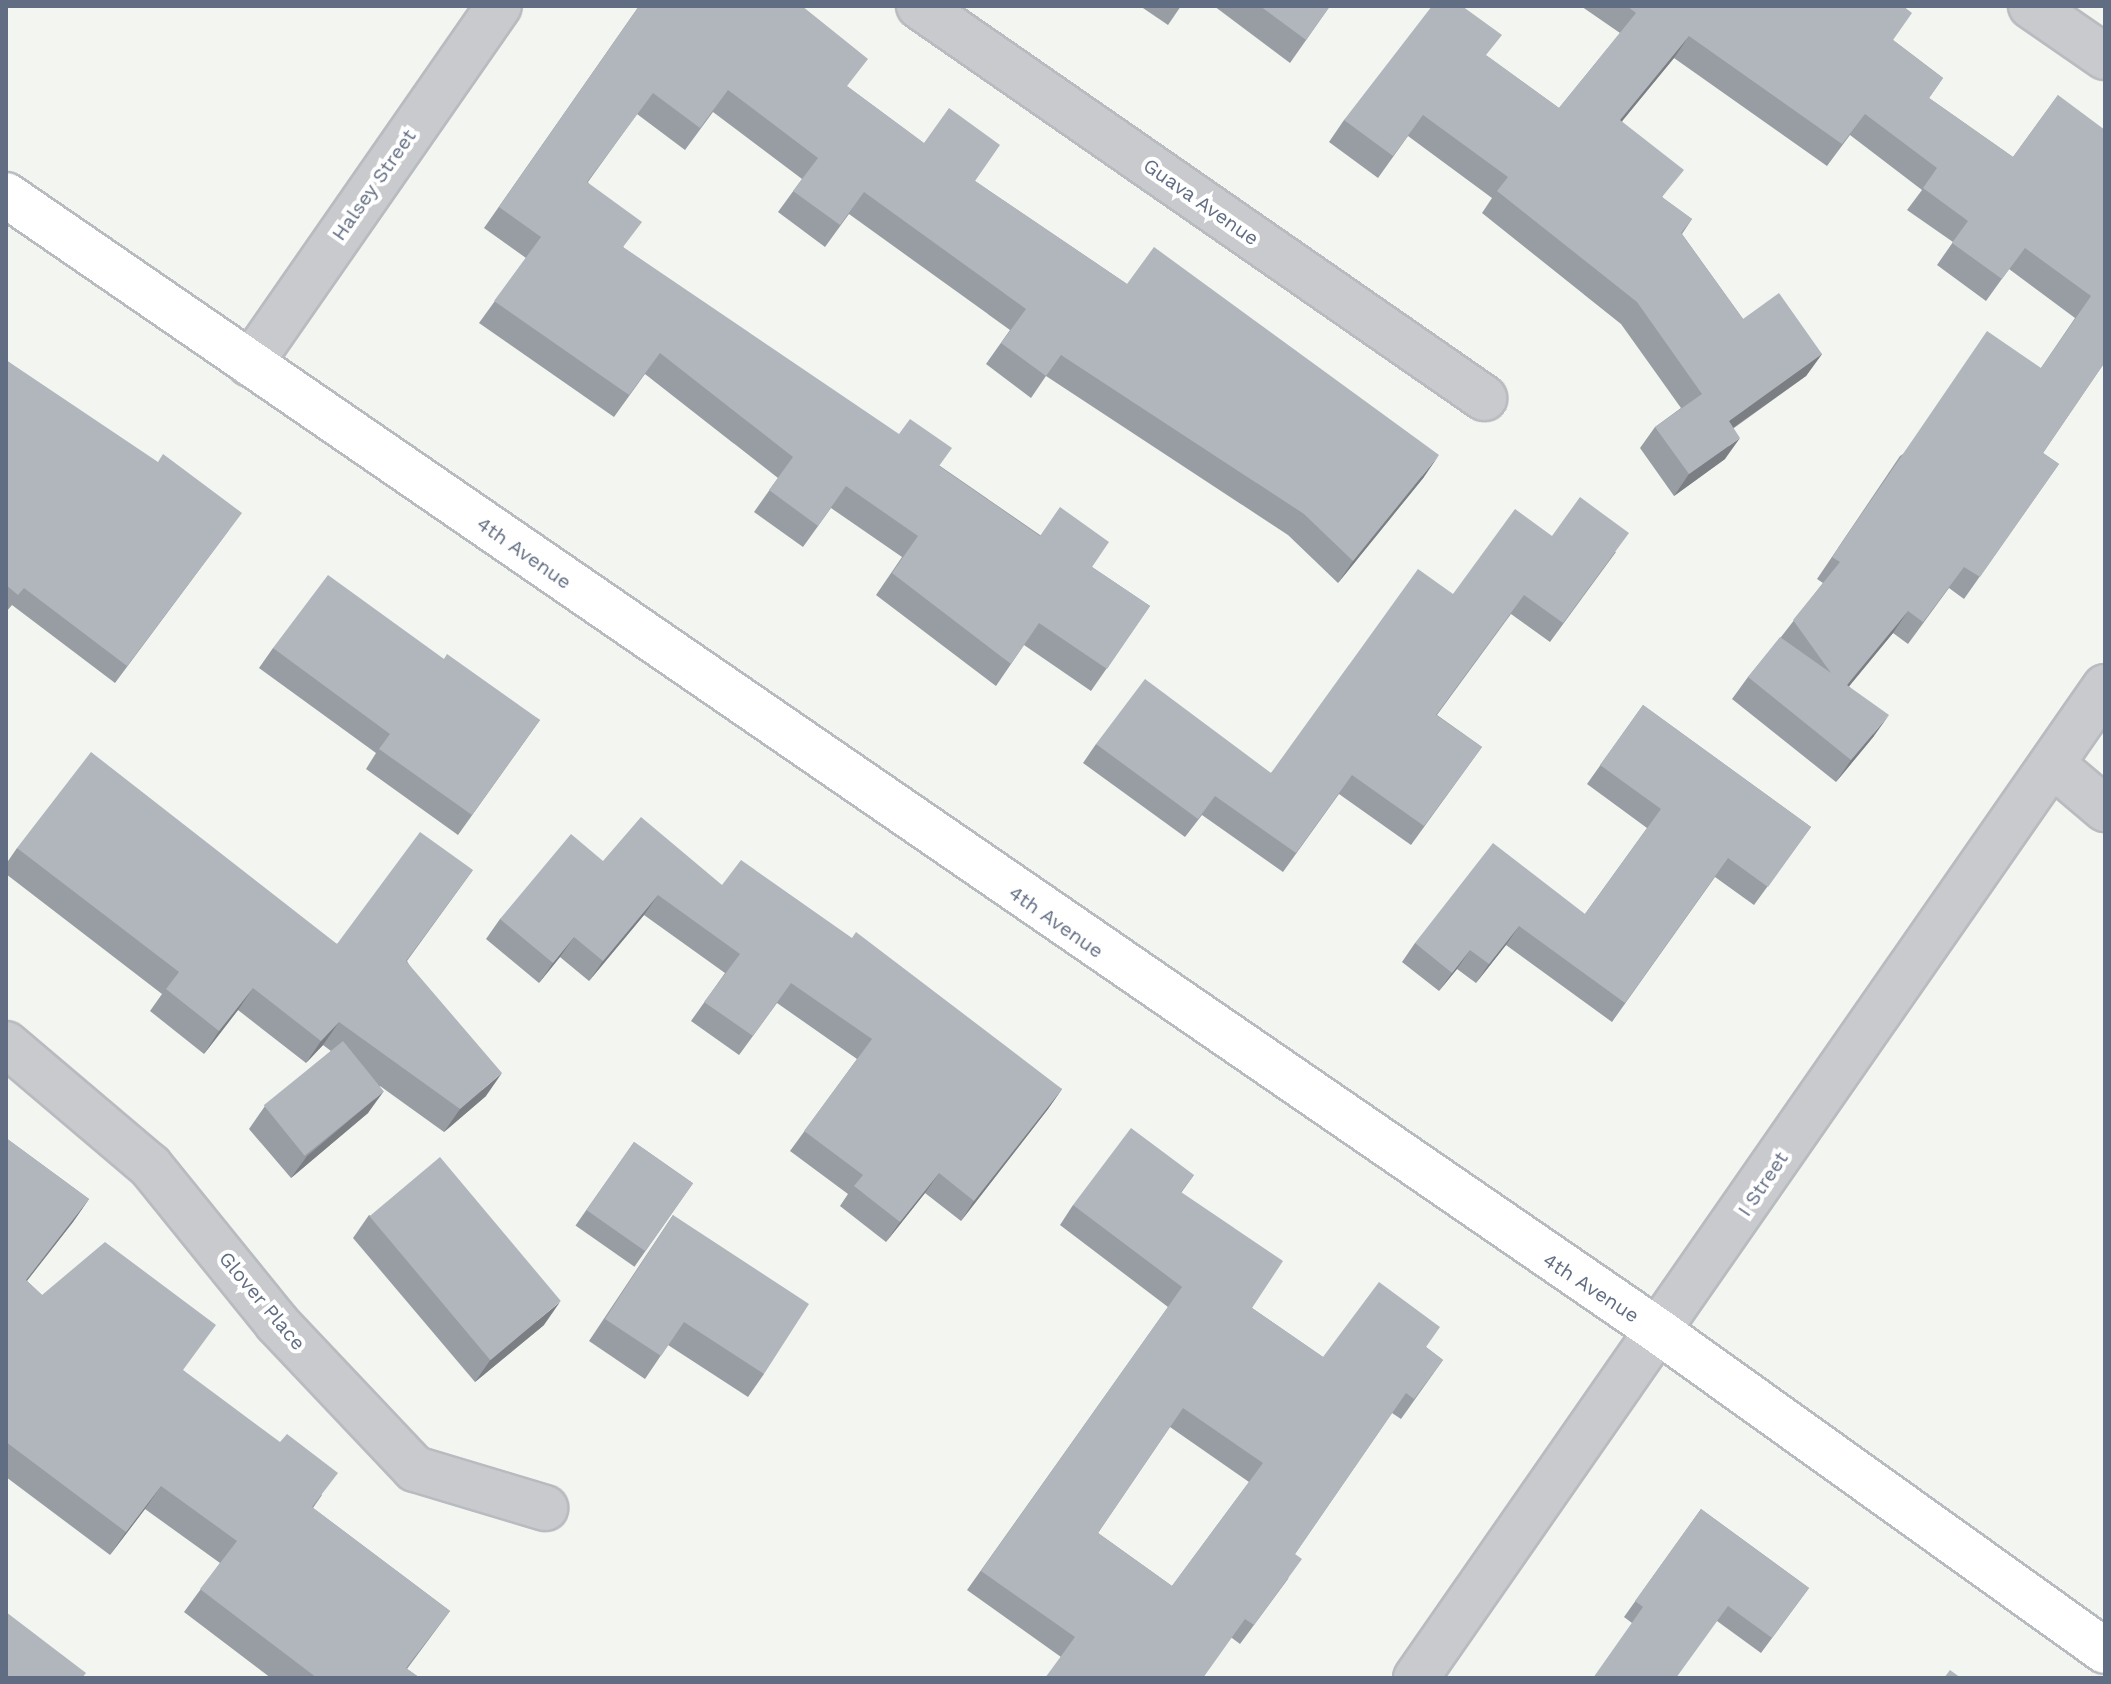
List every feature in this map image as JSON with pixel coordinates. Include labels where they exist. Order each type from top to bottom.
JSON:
[{"type":"main road","name":"4th Avenue","points":[[6,195],[1661,1333],[2105,1651]]},
{"type":"street","name":"Halsey Street","points":[[250,364],[499,6]]},
{"type":"street","name":"Guava Avenue","points":[[919,6],[1484,398]]},
{"type":"street","points":[[2031,6],[2105,57]]},
{"type":"street","name":"I Street","points":[[1416,1678],[1661,1333],[2105,687]]},
{"type":"street","points":[[2052,764],[2105,809]]},
{"type":"street","name":"Glover Place","points":[[6,1044],[150,1166],[277,1323],[415,1469],[545,1508]]},
{"type":"building","points":[[639,6],[802,6],[868,59],[847,86],[924,143],[949,108],[1000,145],[975,181],[1127,284],[1154,247],[1439,455],[1353,561],[1304,514],[1061,355],[1046,376],[1001,343],[1026,309],[864,192],[840,225],[793,191],[818,158],[728,90],[700,128],[653,93],[587,182],[642,222],[623,247],[899,434],[910,419],[952,448],[939,466],[1040,536],[1060,507],[1109,542],[1092,567],[1150,606],[1107,669],[1039,623],[1011,664],[892,573],[918,536],[846,486],[818,526],[769,490],[793,457],[660,353],[629,395],[494,301],[541,237],[499,207]]},
{"type":"building","points":[[1260,6],[1330,6],[1306,40]]},
{"type":"building","points":[[1432,6],[1462,6],[1502,35],[1486,55],[1559,108],[1636,13],[1627,6],[1903,6],[1912,13],[1893,40],[1943,78],[1929,98],[2013,157],[2058,95],[2105,130],[2105,362],[2043,453],[2059,464],[1980,577],[1964,567],[1923,622],[1908,611],[1847,685],[1889,715],[1851,760],[1748,677],[1780,637],[1831,673],[1793,620],[1840,562],[1832,557],[1987,331],[2041,368],[2091,296],[2025,248],[2002,279],[1952,243],[1968,221],[1923,188],[1937,168],[1865,114],[1842,144],[1689,36],[1620,120],[1684,170],[1662,197],[1692,219],[1681,233],[1743,319],[1779,293],[1822,354],[1729,421],[1740,438],[1689,474],[1655,427],[1702,394],[1637,302],[1497,191],[1508,177],[1423,115],[1393,156],[1344,120]]},
{"type":"building","points":[[6,360],[158,462],[163,454],[242,513],[127,666],[24,588],[18,595],[6,585]]},
{"type":"building","points":[[1580,497],[1629,533],[1563,623],[1524,595],[1436,715],[1482,747],[1424,826],[1352,775],[1296,853],[1215,796],[1198,819],[1096,744],[1145,679],[1271,773],[1418,569],[1453,594],[1515,509],[1552,536]]},
{"type":"building","points":[[328,575],[444,659],[447,654],[540,720],[472,815],[379,749],[390,734],[273,648]]},
{"type":"building","points":[[1643,705],[1811,827],[1768,887],[1728,858],[1625,1003],[1519,926],[1489,964],[1470,950],[1452,973],[1415,943],[1493,843],[1585,914],[1661,809],[1600,765]]},
{"type":"building","points":[[91,752],[337,944],[420,832],[473,870],[406,961],[502,1073],[460,1109],[339,1022],[321,1041],[253,988],[219,1031],[166,989],[179,972],[17,848]]},
{"type":"building","points":[[641,817],[722,885],[741,860],[852,938],[856,932],[1062,1089],[974,1201],[939,1173],[900,1222],[854,1186],[863,1175],[804,1131],[872,1039],[791,983],[753,1036],[704,1002],[740,954],[658,895],[603,961],[574,937],[553,963],[500,919],[571,834],[603,861]]},
{"type":"building","points":[[343,1041],[384,1092],[305,1156],[264,1105]]},
{"type":"building","points":[[1131,1128],[1194,1175],[1181,1192],[1283,1261],[1252,1308],[1323,1357],[1379,1282],[1440,1327],[1426,1347],[1443,1360],[1414,1399],[1406,1393],[1295,1554],[1302,1559],[1254,1625],[1245,1619],[1203,1678],[1045,1678],[1075,1637],[981,1571],[1182,1287],[1073,1205]],"holes":[[[1183,1408],[1263,1463],[1172,1586],[1098,1533]]]},
{"type":"building","points":[[6,1138],[89,1199],[26,1280],[42,1295],[105,1242],[216,1325],[183,1370],[280,1442],[287,1434],[338,1473],[312,1507],[450,1611],[406,1668],[420,1678],[317,1678],[200,1589],[237,1541],[161,1486],[126,1532],[6,1442]]},
{"type":"building","points":[[634,1142],[693,1183],[645,1251],[586,1210]]},
{"type":"building","points":[[440,1157],[561,1301],[490,1360],[370,1216]]},
{"type":"building","points":[[673,1215],[809,1304],[764,1374],[684,1322],[661,1356],[605,1319]]},
{"type":"building","points":[[1701,1509],[1809,1588],[1772,1638],[1728,1606],[1676,1678],[1593,1678],[1643,1607],[1635,1601]]},
{"type":"building","points":[[6,1612],[86,1673],[82,1678],[6,1678]]},
{"type":"building","points":[[1950,1670],[1961,1678],[1944,1678]]}]
